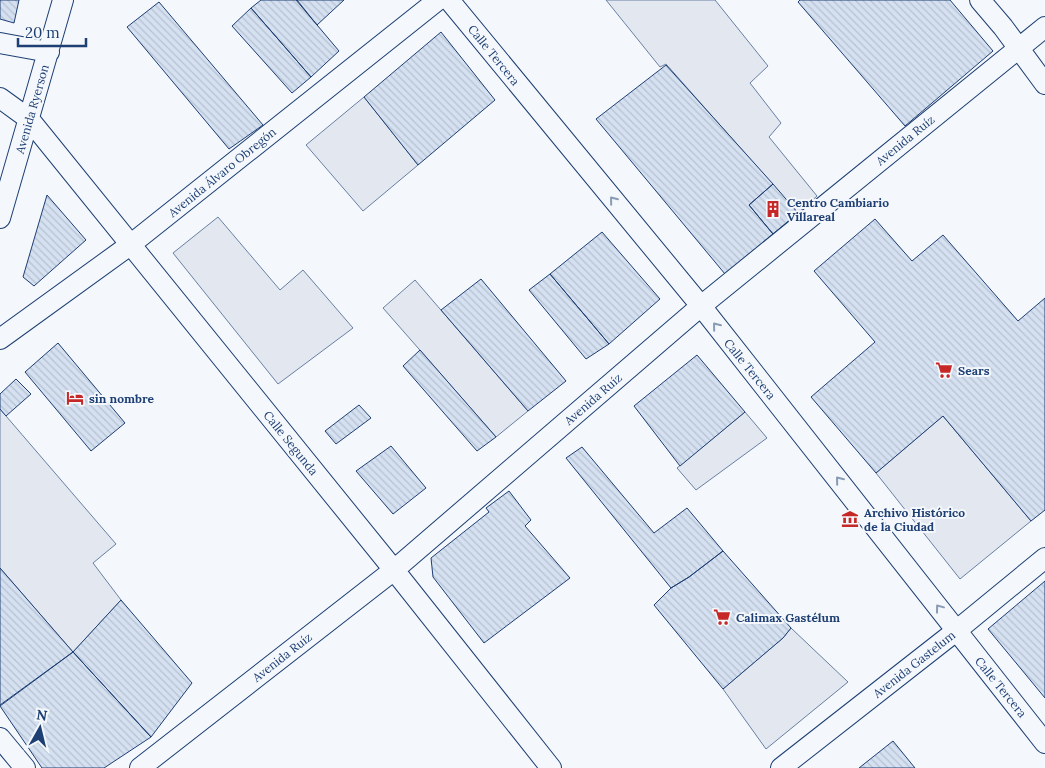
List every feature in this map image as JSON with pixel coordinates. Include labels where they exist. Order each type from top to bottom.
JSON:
[{"type":"street","name":"Avenida Ryerson","points":[[0,218],[63,0]]},
{"type":"street","name":"Avenida Álvaro Obregón","points":[[0,339],[130,245],[438,0]]},
{"type":"street","name":"Calle Tercera","points":[[449,0],[701,306],[1045,743]]},
{"type":"street","points":[[980,0],[1045,84]]},
{"type":"street","name":"Avenida Ruíz","points":[[140,768],[394,570],[701,306],[1045,27]]},
{"type":"street","points":[[0,43],[49,52]]},
{"type":"street","name":"Calle Segunda","points":[[0,98],[29,119],[394,570],[551,768]]},
{"type":"street","name":"Avenida Gastelum","points":[[781,768],[956,631],[1045,558]]},
{"type":"street","points":[[0,738],[25,768]]},
{"type":"shaded area","points":[[606,0],[715,0],[768,66],[750,83],[781,123],[769,137],[817,196],[798,213],[666,64],[660,67]]},
{"type":"shaded area","points":[[364,97],[418,165],[363,211],[306,145]]},
{"type":"shaded area","points":[[218,217],[280,290],[303,270],[353,328],[278,384],[173,253]]},
{"type":"shaded area","points":[[415,280],[528,411],[496,437],[383,308]]},
{"type":"shaded area","points":[[0,409],[116,544],[93,563],[121,600],[73,652],[0,568]]},
{"type":"shaded area","points":[[745,412],[767,438],[696,490],[677,468]]},
{"type":"shaded area","points":[[943,416],[1031,521],[960,579],[876,473]]},
{"type":"shaded area","points":[[791,628],[848,682],[766,749],[723,689],[783,638]]},
{"type":"building","points":[[0,0],[19,0],[14,23],[0,19]]},
{"type":"building","points":[[261,0],[296,0],[339,51],[311,77],[251,8]]},
{"type":"building","points":[[297,0],[344,0],[317,25]]},
{"type":"building","points":[[800,0],[950,0],[993,51],[905,126],[798,2]]},
{"type":"building","points":[[159,2],[263,125],[229,149],[127,27]]},
{"type":"building","points":[[251,8],[311,77],[292,93],[232,26]]},
{"type":"building","points":[[441,32],[495,100],[418,165],[364,97]]},
{"type":"building","points":[[666,65],[773,184],[749,205],[773,234],[725,274],[596,119]]},
{"type":"building","name":"Centro Cambiario Villareal","points":[[773,184],[798,213],[773,234],[749,205]]},
{"type":"building","points":[[47,195],[86,240],[34,286],[23,277]]},
{"type":"building","name":"Sears","points":[[875,219],[912,261],[943,235],[1018,321],[1045,298],[1045,510],[1031,521],[943,416],[876,473],[811,397],[875,342],[814,271]]},
{"type":"building","points":[[602,232],[660,299],[609,344],[550,274]]},
{"type":"building","points":[[550,274],[609,344],[586,359],[529,290]]},
{"type":"building","points":[[481,279],[566,381],[528,411],[441,310]]},
{"type":"building","name":"sin nombre","points":[[58,343],[125,423],[91,451],[25,372]]},
{"type":"building","points":[[420,350],[496,437],[477,451],[403,366]]},
{"type":"building","points":[[697,355],[745,412],[680,466],[634,406]]},
{"type":"building","points":[[16,379],[31,394],[6,416],[0,409],[0,394]]},
{"type":"building","points":[[359,405],[371,418],[336,444],[325,431]]},
{"type":"building","points":[[391,446],[426,488],[393,514],[356,471]]},
{"type":"building","points":[[582,447],[654,533],[687,508],[723,551],[671,588],[566,458]]},
{"type":"building","points":[[509,491],[531,520],[525,526],[570,578],[484,643],[433,577],[431,558],[489,512],[486,508]]},
{"type":"building","name":"Calimax Gastélum","points":[[723,551],[791,628],[783,638],[723,689],[654,605],[671,588]]},
{"type":"building","points":[[0,568],[73,652],[0,705]]},
{"type":"building","points":[[1045,581],[1045,698],[988,629]]},
{"type":"building","points":[[121,600],[192,683],[151,737],[73,652]]},
{"type":"building","points":[[73,652],[151,737],[104,768],[42,768],[0,706]]},
{"type":"building","points":[[893,741],[915,768],[859,768]]},
{"type":"place","name":"Centro Cambiario Villareal","points":[[773,209]]},
{"type":"place","name":"Sears","points":[[944,370]]},
{"type":"place","name":"sin nombre","points":[[75,398]]},
{"type":"place","name":"Archivo Histórico de la Ciudad","points":[[850,519]]},
{"type":"place","name":"Calimax Gastélum","points":[[722,617]]}]
